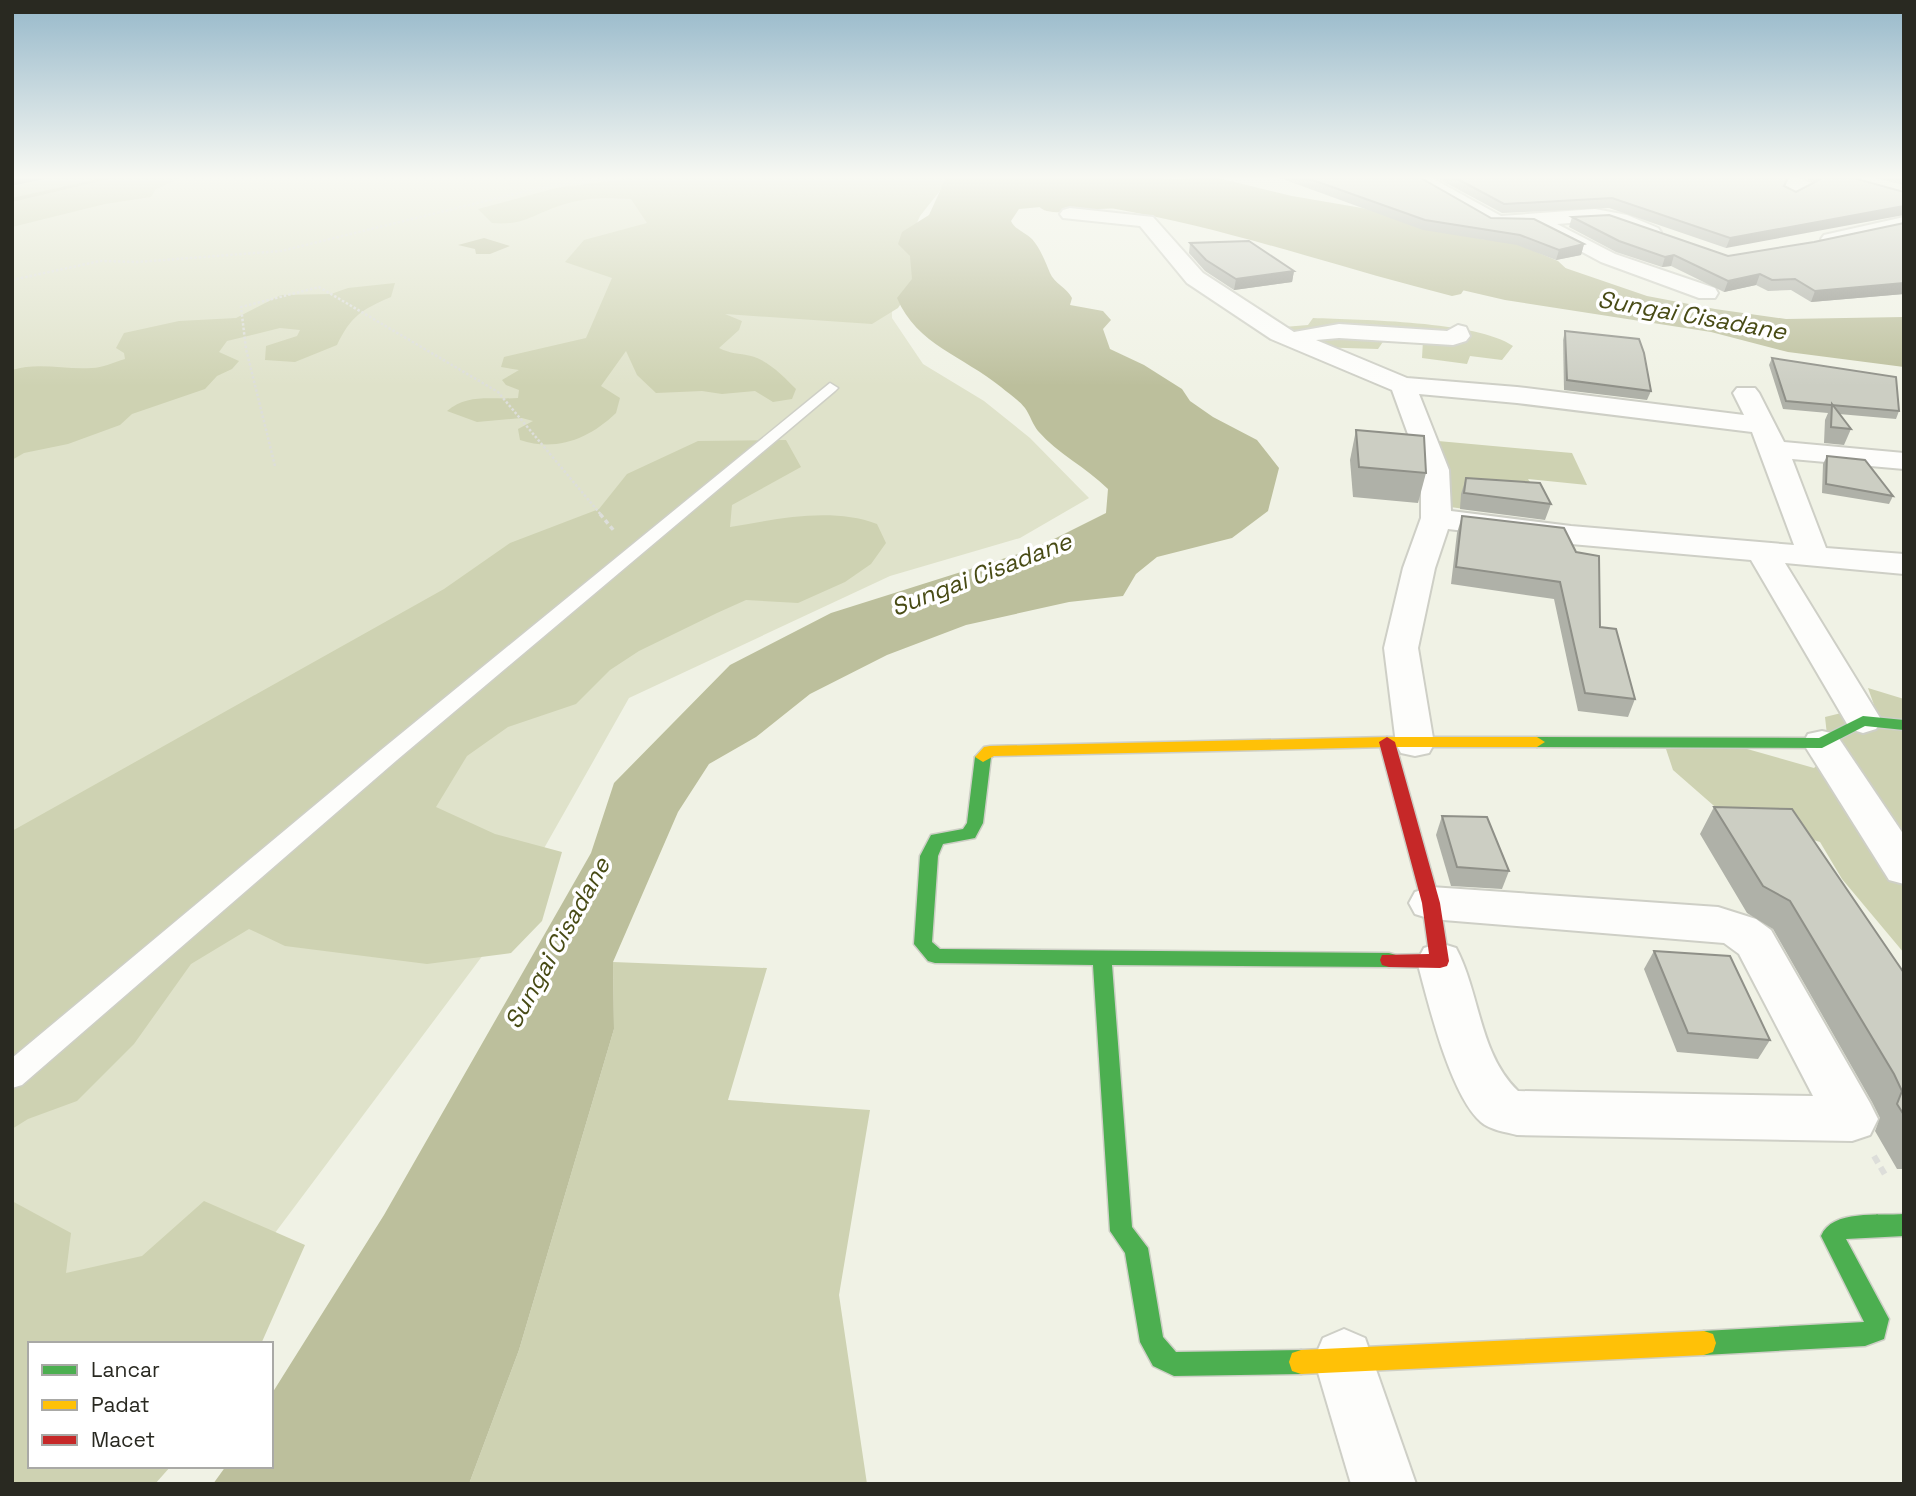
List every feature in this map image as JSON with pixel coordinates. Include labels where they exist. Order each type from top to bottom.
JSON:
[{"type":"street","points":[[1168,247],[1195,278],[1292,340],[1403,385],[1517,395],[1904,461]]},
{"type":"street","points":[[1587,247],[1608,258],[1707,293]]},
{"type":"street","points":[[1292,340],[1325,331],[1453,338],[1458,336],[1458,332]]},
{"type":"street","points":[[1403,385],[1435,470],[1436,518],[1419,568],[1401,648],[1401,743],[1440,961],[1461,1035],[1489,1096],[1502,1109],[1517,1113],[1852,1119],[1755,942],[1740,931],[1718,924],[1431,903]]},
{"type":"street","points":[[1746,393],[1767,437],[1813,554]]},
{"type":"street","points":[[1436,518],[1571,535],[1904,564]]},
{"type":"street","points":[[1761,550],[1863,721]]},
{"type":"street","points":[[1440,961],[935,956],[923,944],[929,856],[937,839],[969,834],[975,823],[983,757],[990,751],[1401,743],[1822,743],[1863,721],[1904,725]]},
{"type":"street","points":[[1822,743],[1904,869]]},
{"type":"street","points":[[1102,956],[1121,1231],[1136,1248],[1152,1342],[1162,1357],[1174,1364],[1199,1366],[1568,1351],[1865,1334],[1875,1330],[1877,1319],[1835,1246],[1832,1236],[1841,1229],[1904,1225]]},
{"type":"street","points":[[1344,1359],[1384,1484]]},
{"type":"lane","points":[[12,1076],[389,755],[830,388]]},
{"type":"path","points":[[12,280],[100,261],[138,262],[281,251],[298,247]]},
{"type":"path","points":[[275,466],[246,349],[241,307],[319,287],[498,392],[632,553]]},
{"type":"path","points":[[1852,1119],[1891,1184]]},
{"type":"shaded area","points":[[12,247],[891,247],[892,318],[923,364],[984,401],[1030,438],[1089,498],[1020,538],[890,576],[629,698],[486,951],[193,1342],[28,1342],[28,1468],[12,1484]]},
{"type":"shaded area","points":[[578,247],[907,247],[922,273],[898,308],[872,324],[725,314],[742,321],[739,330],[719,348],[758,358],[770,365],[796,389],[792,399],[773,402],[755,391],[722,394],[702,391],[656,393],[637,375],[626,351],[601,386],[620,398],[616,413],[595,430],[571,441],[546,444],[520,440],[518,429],[533,421],[522,418],[477,422],[447,411],[455,405],[480,398],[518,398],[519,390],[506,385],[502,380],[519,370],[501,367],[504,357],[586,338],[612,278],[565,262]]},
{"type":"shaded area","points":[[395,283],[391,297],[352,320],[337,345],[295,362],[265,360],[266,346],[297,336],[300,330],[280,328],[227,341],[219,352],[239,361],[232,369],[217,376],[205,389],[132,414],[120,425],[68,444],[24,453],[12,460],[12,370],[42,366],[100,367],[125,359],[124,353],[116,348],[124,333],[179,321],[236,318],[281,295],[331,294],[348,288]]},
{"type":"shaded area","points":[[1313,318],[1447,327],[1473,331],[1513,346],[1502,360],[1470,356],[1467,364],[1422,358],[1423,340],[1387,336],[1378,349],[1313,347],[1284,327],[1308,325]]},
{"type":"shaded area","points":[[786,440],[801,467],[732,505],[730,527],[804,516],[841,516],[877,524],[886,543],[871,564],[845,582],[798,603],[746,600],[717,613],[639,651],[610,670],[576,704],[508,727],[467,756],[436,807],[495,834],[562,852],[542,921],[511,953],[427,964],[285,946],[249,929],[191,964],[134,1044],[77,1101],[28,1119],[12,1129],[12,831],[444,589],[510,543],[599,509],[627,474],[698,441]]},
{"type":"shaded area","points":[[1438,441],[1572,453],[1587,485],[1528,479],[1539,495],[1473,510],[1450,507]]},
{"type":"shaded area","points":[[1868,688],[1904,699],[1904,862],[1899,862],[1904,885],[1904,953],[1842,879],[1820,842],[1721,812],[1673,770],[1666,749],[1733,745],[1814,768],[1829,753],[1825,717],[1874,705]]},
{"type":"shaded area","points":[[613,962],[767,968],[728,1100],[870,1110],[839,1295],[867,1484],[469,1484],[519,1350],[614,1029]]},
{"type":"shaded area","points":[[12,1201],[71,1233],[66,1273],[142,1256],[204,1201],[305,1245],[262,1342],[28,1342],[28,1468],[169,1468],[155,1484],[12,1484]]},
{"type":"water","points":[[466,247],[508,247],[490,254],[476,254],[475,249]]},
{"type":"water","name":"Sungai Cisadane","points":[[901,247],[1037,247],[1052,277],[1072,298],[1070,305],[1103,311],[1111,320],[1103,329],[1110,349],[1144,365],[1182,389],[1190,401],[1213,417],[1257,440],[1279,468],[1268,511],[1232,538],[1157,557],[1136,574],[1123,596],[1069,602],[966,625],[887,655],[810,694],[756,737],[709,764],[678,812],[613,962],[614,1029],[519,1350],[469,1484],[213,1484],[225,1468],[273,1468],[273,1392],[384,1215],[591,853],[614,783],[730,665],[831,613],[1034,549],[1106,513],[1108,489],[1046,439],[1017,400],[929,339],[906,314],[897,298],[912,279],[910,256]]},
{"type":"water","name":"Sungai Cisadane","points":[[1294,247],[1504,247],[1647,296],[1715,309],[1786,319],[1904,317],[1904,367],[1788,352],[1711,332],[1505,300],[1380,271]]},
{"type":"building","points":[[1194,247],[1258,247],[1294,271],[1236,279],[1206,260]]},
{"type":"building","points":[[1551,247],[1572,247],[1559,250]]},
{"type":"building","points":[[1636,247],[1701,247],[1728,256],[1784,247],[1904,247],[1904,283],[1815,291],[1795,279],[1772,280],[1760,274],[1728,281],[1674,255],[1665,257]]},
{"type":"building","points":[[1565,331],[1639,339],[1651,391],[1567,380]]},
{"type":"building","points":[[1772,358],[1896,377],[1899,411],[1786,401]]},
{"type":"building","points":[[1832,404],[1851,429],[1831,427]]},
{"type":"building","points":[[1356,430],[1424,436],[1426,473],[1359,467]]},
{"type":"building","points":[[1827,456],[1865,460],[1893,496],[1826,484]]},
{"type":"building","points":[[1466,478],[1540,483],[1551,504],[1464,493]]},
{"type":"building","points":[[1462,516],[1564,528],[1576,552],[1599,556],[1600,627],[1616,629],[1635,699],[1585,693],[1560,582],[1456,567]]},
{"type":"building","points":[[1714,807],[1792,809],[1904,973],[1904,1115],[1897,1104],[1902,1091],[1894,1074],[1790,901],[1763,886]]},
{"type":"building","points":[[1442,816],[1487,817],[1509,871],[1457,867]]},
{"type":"building","points":[[1654,951],[1730,956],[1770,1040],[1688,1033]]},
{"type":"waterway","points":[[1299,247],[1452,288]]},
{"type":"waterway","points":[[1500,247],[1549,266],[1560,275]]},
{"type":"traffic: fast","points":[[1537,742],[1822,743],[1863,721],[1904,725]]},
{"type":"traffic: fast","points":[[983,757],[975,823],[969,834],[937,839],[929,856],[923,944],[935,956],[1389,960]]},
{"type":"traffic: fast","points":[[1102,956],[1121,1231],[1136,1248],[1152,1342],[1162,1357],[1174,1364],[1301,1362]]},
{"type":"traffic: fast","points":[[1704,1343],[1865,1334],[1875,1330],[1877,1319],[1832,1236],[1841,1229],[1904,1225]]},
{"type":"traffic: slow","points":[[983,757],[990,751],[1387,742],[1537,742]]},
{"type":"traffic: slow","points":[[1301,1362],[1704,1343]]},
{"type":"traffic: jam","points":[[1387,742],[1431,903],[1440,961],[1389,960]]}]
